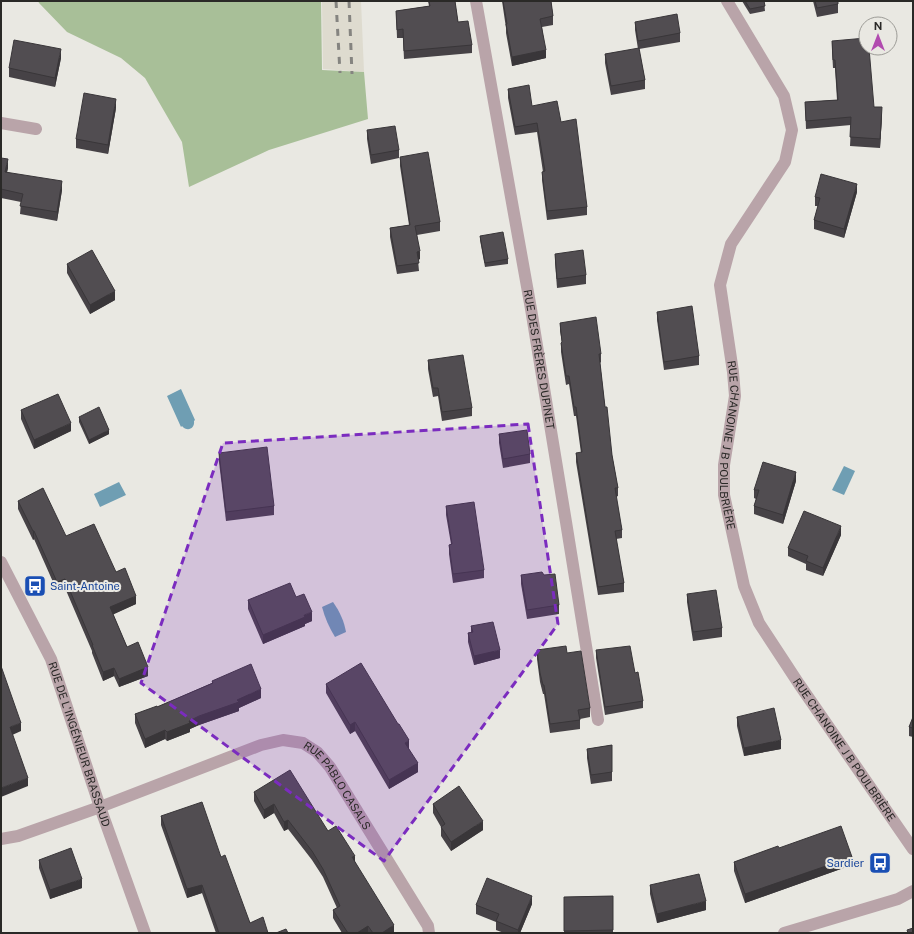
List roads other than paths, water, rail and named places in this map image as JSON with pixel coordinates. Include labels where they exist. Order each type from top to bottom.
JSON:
[{"type":"street","name":"RUE DES FRÈRES DUPINET","points":[[476,1],[531,309],[598,720]]},
{"type":"street","name":"RUE CHANOINE J B POULBRIÈRE","points":[[727,1],[784,96],[792,130],[785,162],[731,244],[720,285],[733,372],[735,396],[724,465],[724,495],[744,586],[759,623],[799,684],[913,849]]},
{"type":"street","points":[[1,123],[36,129]]},
{"type":"street","name":"RUE DE L'INGÉNIEUR BRASSAUD","points":[[1,562],[51,659],[100,807],[145,933]]},
{"type":"street","name":"RUE PABLO CASALS","points":[[1,839],[18,836],[100,807],[261,745],[283,740],[303,743],[317,752],[330,767],[428,926],[429,933]]},
{"type":"street","points":[[784,933],[898,899],[913,891]]},
{"type":"water","points":[[181,389],[195,420],[192,428],[190,429],[181,427],[167,396]]},
{"type":"water","points":[[844,466],[855,471],[844,495],[832,490]]},
{"type":"water","points":[[119,482],[126,495],[100,507],[94,494]]},
{"type":"water","points":[[333,602],[338,609],[346,632],[335,637],[327,622],[322,607]]},
{"type":"railway","points":[[336,1],[340,73]]},
{"type":"railway","points":[[349,1],[352,74]]},
{"type":"place","name":"Saint-Antoine","points":[[35,586]]},
{"type":"place","name":"Sardier","points":[[880,863]]}]
